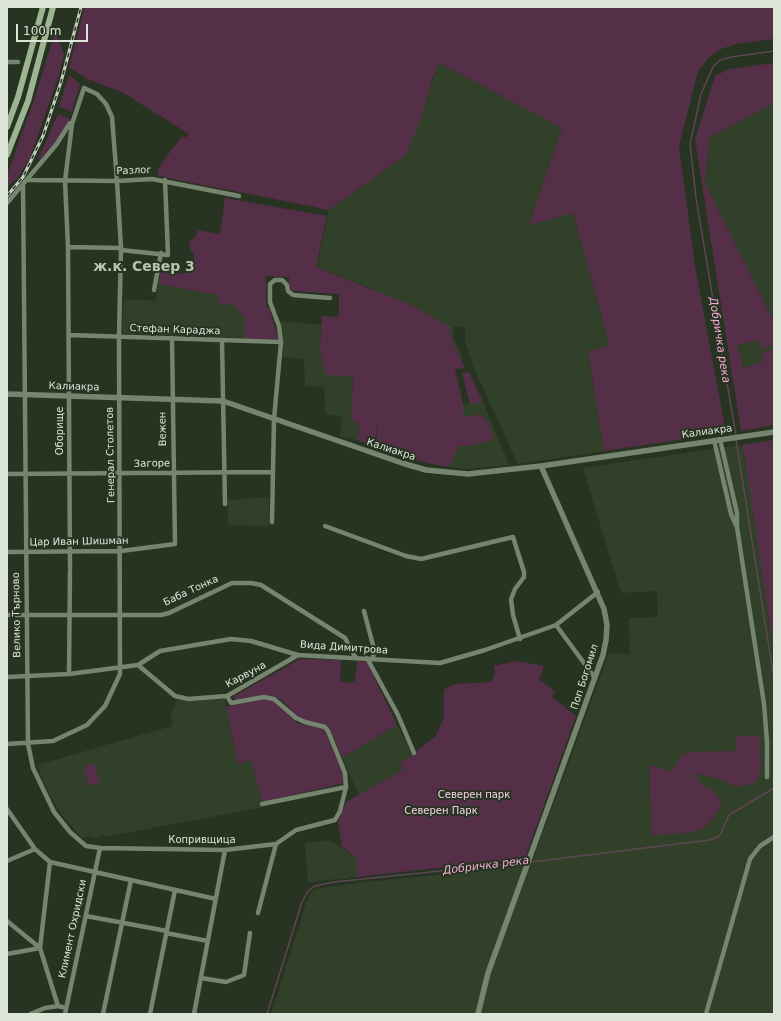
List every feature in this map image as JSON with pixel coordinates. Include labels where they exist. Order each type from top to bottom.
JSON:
[{"type":"main road","points":[[7,127],[20,89],[43,7]]},
{"type":"main road","points":[[7,155],[28,101],[53,7]]},
{"type":"street","points":[[7,62],[18,62]]},
{"type":"street","name":"Оборище","points":[[69,674],[69,335],[68,247],[65,181],[68,141],[74,115],[84,88]]},
{"type":"street","name":"Генерал Столетов","points":[[7,744],[28,744],[53,741],[88,725],[105,706],[111,696],[117,684],[120,667],[121,551],[119,336],[121,249],[118,181],[112,118],[106,104],[96,94],[84,88]]},
{"type":"street","points":[[7,203],[56,145],[74,115]]},
{"type":"street","name":"Разлог","points":[[28,180],[118,181],[152,178],[238,196]]},
{"type":"street","points":[[68,247],[121,249],[168,255],[165,180]]},
{"type":"street","name":"Велико Търново","points":[[23,184],[25,552],[28,744],[33,768],[54,812],[78,840],[86,846],[100,848]]},
{"type":"street","points":[[154,290],[161,253]]},
{"type":"street","points":[[272,522],[274,419],[281,342],[269,294],[271,281],[285,281],[288,291],[293,295],[330,298]]},
{"type":"street","name":"Стефан Караджа","points":[[69,335],[281,342]]},
{"type":"street","name":"Вежен","points":[[172,338],[175,544]]},
{"type":"street","points":[[222,341],[225,504]]},
{"type":"street","name":"Калиакра","points":[[7,394],[223,401],[395,461],[426,470],[468,474],[541,466],[774,432]]},
{"type":"street","points":[[720,439],[737,513],[737,527],[764,704],[767,742],[767,777]]},
{"type":"street","points":[[714,440],[731,514],[737,527]]},
{"type":"street","name":"Поп Богомил","points":[[478,1014],[488,973],[603,655],[607,625],[604,609],[598,592],[541,466]]},
{"type":"street","name":"Загоре","points":[[7,474],[273,472]]},
{"type":"street","points":[[325,526],[406,556],[421,559],[513,537],[524,572],[524,576],[515,589],[511,599],[513,615],[520,638]]},
{"type":"street","name":"Цар Иван Шишман","points":[[7,552],[121,551],[175,544]]},
{"type":"street","name":"Баба Тонка","points":[[7,615],[169,613],[227,585],[241,582],[251,583],[261,585],[345,638],[356,658]]},
{"type":"street","name":"Вида Димитрова","points":[[7,677],[69,674],[138,665],[160,651],[231,639],[251,641],[298,656],[367,658],[440,663],[556,625],[598,592]]},
{"type":"street","points":[[364,611],[374,649],[373,659]]},
{"type":"street","points":[[556,625],[595,678]]},
{"type":"street","name":"Карвуна","points":[[138,665],[168,692],[178,697],[188,699],[227,696],[298,656]]},
{"type":"street","points":[[367,658],[398,715],[414,753]]},
{"type":"street","name":"Копривщица","points":[[100,848],[225,850],[276,844],[296,830],[335,820],[340,811],[346,787],[345,773],[325,727],[296,718],[274,699],[264,697],[231,703],[227,696]]},
{"type":"street","points":[[262,804],[346,787]]},
{"type":"street","points":[[7,809],[35,849],[50,862],[216,899]]},
{"type":"street","points":[[706,1014],[750,859],[760,846],[774,837]]},
{"type":"street","points":[[258,913],[276,844]]},
{"type":"street","name":"Климент Охридски","points":[[65,1014],[100,848]]},
{"type":"street","points":[[7,861],[35,849]]},
{"type":"street","points":[[194,1014],[225,850]]},
{"type":"street","points":[[50,862],[40,948],[58,1006]]},
{"type":"street","points":[[103,1014],[131,880]]},
{"type":"street","points":[[150,1014],[175,890]]},
{"type":"street","points":[[86,916],[208,941]]},
{"type":"street","points":[[7,921],[40,948]]},
{"type":"street","points":[[201,978],[226,982],[244,975],[250,933]]},
{"type":"street","points":[[7,954],[40,948]]},
{"type":"street","points":[[30,1014],[45,1008],[58,1006],[66,1008]]},
{"type":"shaded area","points":[[439,63],[562,128],[529,224],[573,213],[610,346],[588,351],[604,451],[518,464],[473,366],[465,341],[465,328],[454,326],[453,337],[463,359],[382,354],[387,411],[483,402],[509,465],[468,469],[449,467],[410,459],[378,449],[372,356],[373,289],[317,267],[329,210],[406,155]]},
{"type":"shaded area","points":[[774,103],[774,322],[705,183],[709,138]]},
{"type":"shaded area","points":[[158,284],[218,295],[235,305],[245,320],[245,338],[122,333],[124,299],[156,301]]},
{"type":"shaded area","points":[[280,321],[322,325],[320,351],[353,376],[351,418],[360,425],[357,440],[340,436],[342,417],[325,414],[324,387],[305,386],[304,359],[283,357],[283,336]]},
{"type":"shaded area","points":[[760,340],[762,347],[774,346],[774,350],[762,352],[764,362],[743,368],[737,345]]},
{"type":"shaded area","points":[[774,440],[774,1014],[271,1014],[306,904],[311,893],[316,889],[357,883],[531,865],[609,653],[630,654],[629,618],[658,617],[657,591],[621,593],[583,468]]},
{"type":"shaded area","points":[[269,497],[269,526],[228,525],[228,500]]},
{"type":"shaded area","points":[[225,699],[238,764],[251,760],[263,807],[106,837],[105,835],[101,835],[98,839],[90,836],[82,838],[61,814],[48,792],[37,765],[172,726],[171,713],[177,700],[187,701]]},
{"type":"shaded area","points":[[397,725],[413,756],[400,764],[404,770],[359,795],[342,758]]},
{"type":"shaded area","points":[[329,840],[357,858],[357,877],[308,882],[305,843]]},
{"type":"green space","points":[[85,7],[774,7],[774,39],[736,44],[721,49],[709,57],[698,72],[679,146],[695,266],[726,433],[604,451],[588,351],[610,346],[573,213],[529,225],[562,128],[439,63],[432,80],[421,118],[406,155],[329,210],[158,176],[158,170],[166,157],[182,136],[185,138],[189,134],[122,92],[87,79],[69,67]]},
{"type":"green space","points":[[55,33],[64,54],[58,78],[30,158],[17,179],[7,187],[7,175],[34,100]]},
{"type":"green space","points":[[774,63],[774,103],[709,138],[705,183],[774,322],[774,346],[762,348],[760,340],[737,345],[743,368],[763,362],[762,352],[774,350],[774,425],[741,431],[695,140],[715,76],[729,69]]},
{"type":"green space","points":[[69,75],[80,84],[72,112],[59,107]]},
{"type":"green space","points":[[58,114],[70,119],[55,143],[41,160],[38,159]]},
{"type":"green space","points":[[225,198],[327,216],[316,267],[411,305],[450,327],[454,346],[465,368],[455,369],[463,404],[463,416],[470,417],[480,414],[488,421],[493,436],[492,440],[470,446],[459,446],[449,467],[428,463],[378,449],[375,411],[377,448],[357,440],[360,425],[351,419],[353,376],[325,375],[320,351],[322,316],[339,317],[339,294],[293,291],[289,287],[289,277],[266,276],[266,307],[269,308],[278,338],[277,340],[244,339],[245,320],[235,305],[219,304],[218,295],[158,284],[161,272],[179,274],[190,271],[194,268],[194,253],[190,250],[189,242],[195,237],[198,230],[220,234]]},
{"type":"green space","points":[[469,372],[483,402],[470,404],[462,373]]},
{"type":"green space","points":[[774,440],[774,652],[743,445]]},
{"type":"green space","points":[[300,659],[341,660],[340,682],[355,683],[357,661],[367,662],[397,725],[342,758],[329,727],[325,724],[305,720],[296,716],[283,701],[274,696],[264,695],[235,701],[234,696]]},
{"type":"green space","name":"Северен Парк","points":[[516,661],[544,666],[539,680],[555,692],[552,697],[576,716],[525,858],[357,877],[357,858],[342,847],[338,822],[346,802],[403,770],[400,764],[435,737],[444,718],[444,690],[454,684],[491,682],[495,675],[494,666]]},
{"type":"green space","points":[[262,699],[271,699],[297,723],[324,729],[342,770],[344,783],[262,802],[251,760],[238,764],[226,707]]},
{"type":"green space","points":[[737,736],[759,736],[761,766],[757,781],[747,786],[734,786],[720,779],[693,773],[703,786],[713,791],[722,803],[718,812],[703,829],[688,833],[652,835],[649,765],[672,772],[682,755],[691,752],[735,751]]},
{"type":"green space","points":[[94,763],[100,783],[89,786],[83,767]]},
{"type":"waterway","name":"Добричка река","points":[[736,436],[696,198],[690,144],[701,94],[713,67],[720,60],[731,57],[774,51]]},
{"type":"waterway","name":"Добричка река","points":[[736,440],[774,679]]},
{"type":"waterway","name":"Добричка река","points":[[531,862],[710,840],[718,837],[729,815],[774,788]]},
{"type":"waterway","name":"Добричка река","points":[[267,1014],[302,902],[308,891],[315,886],[334,882],[527,862]]},
{"type":"railway","points":[[7,196],[23,177],[43,136],[61,82],[81,7]]},
{"type":"district","name":"ж.к. Север 3","points":[[144,267]]},
{"type":"park label","name":"Северен парк","points":[[474,795]]}]
